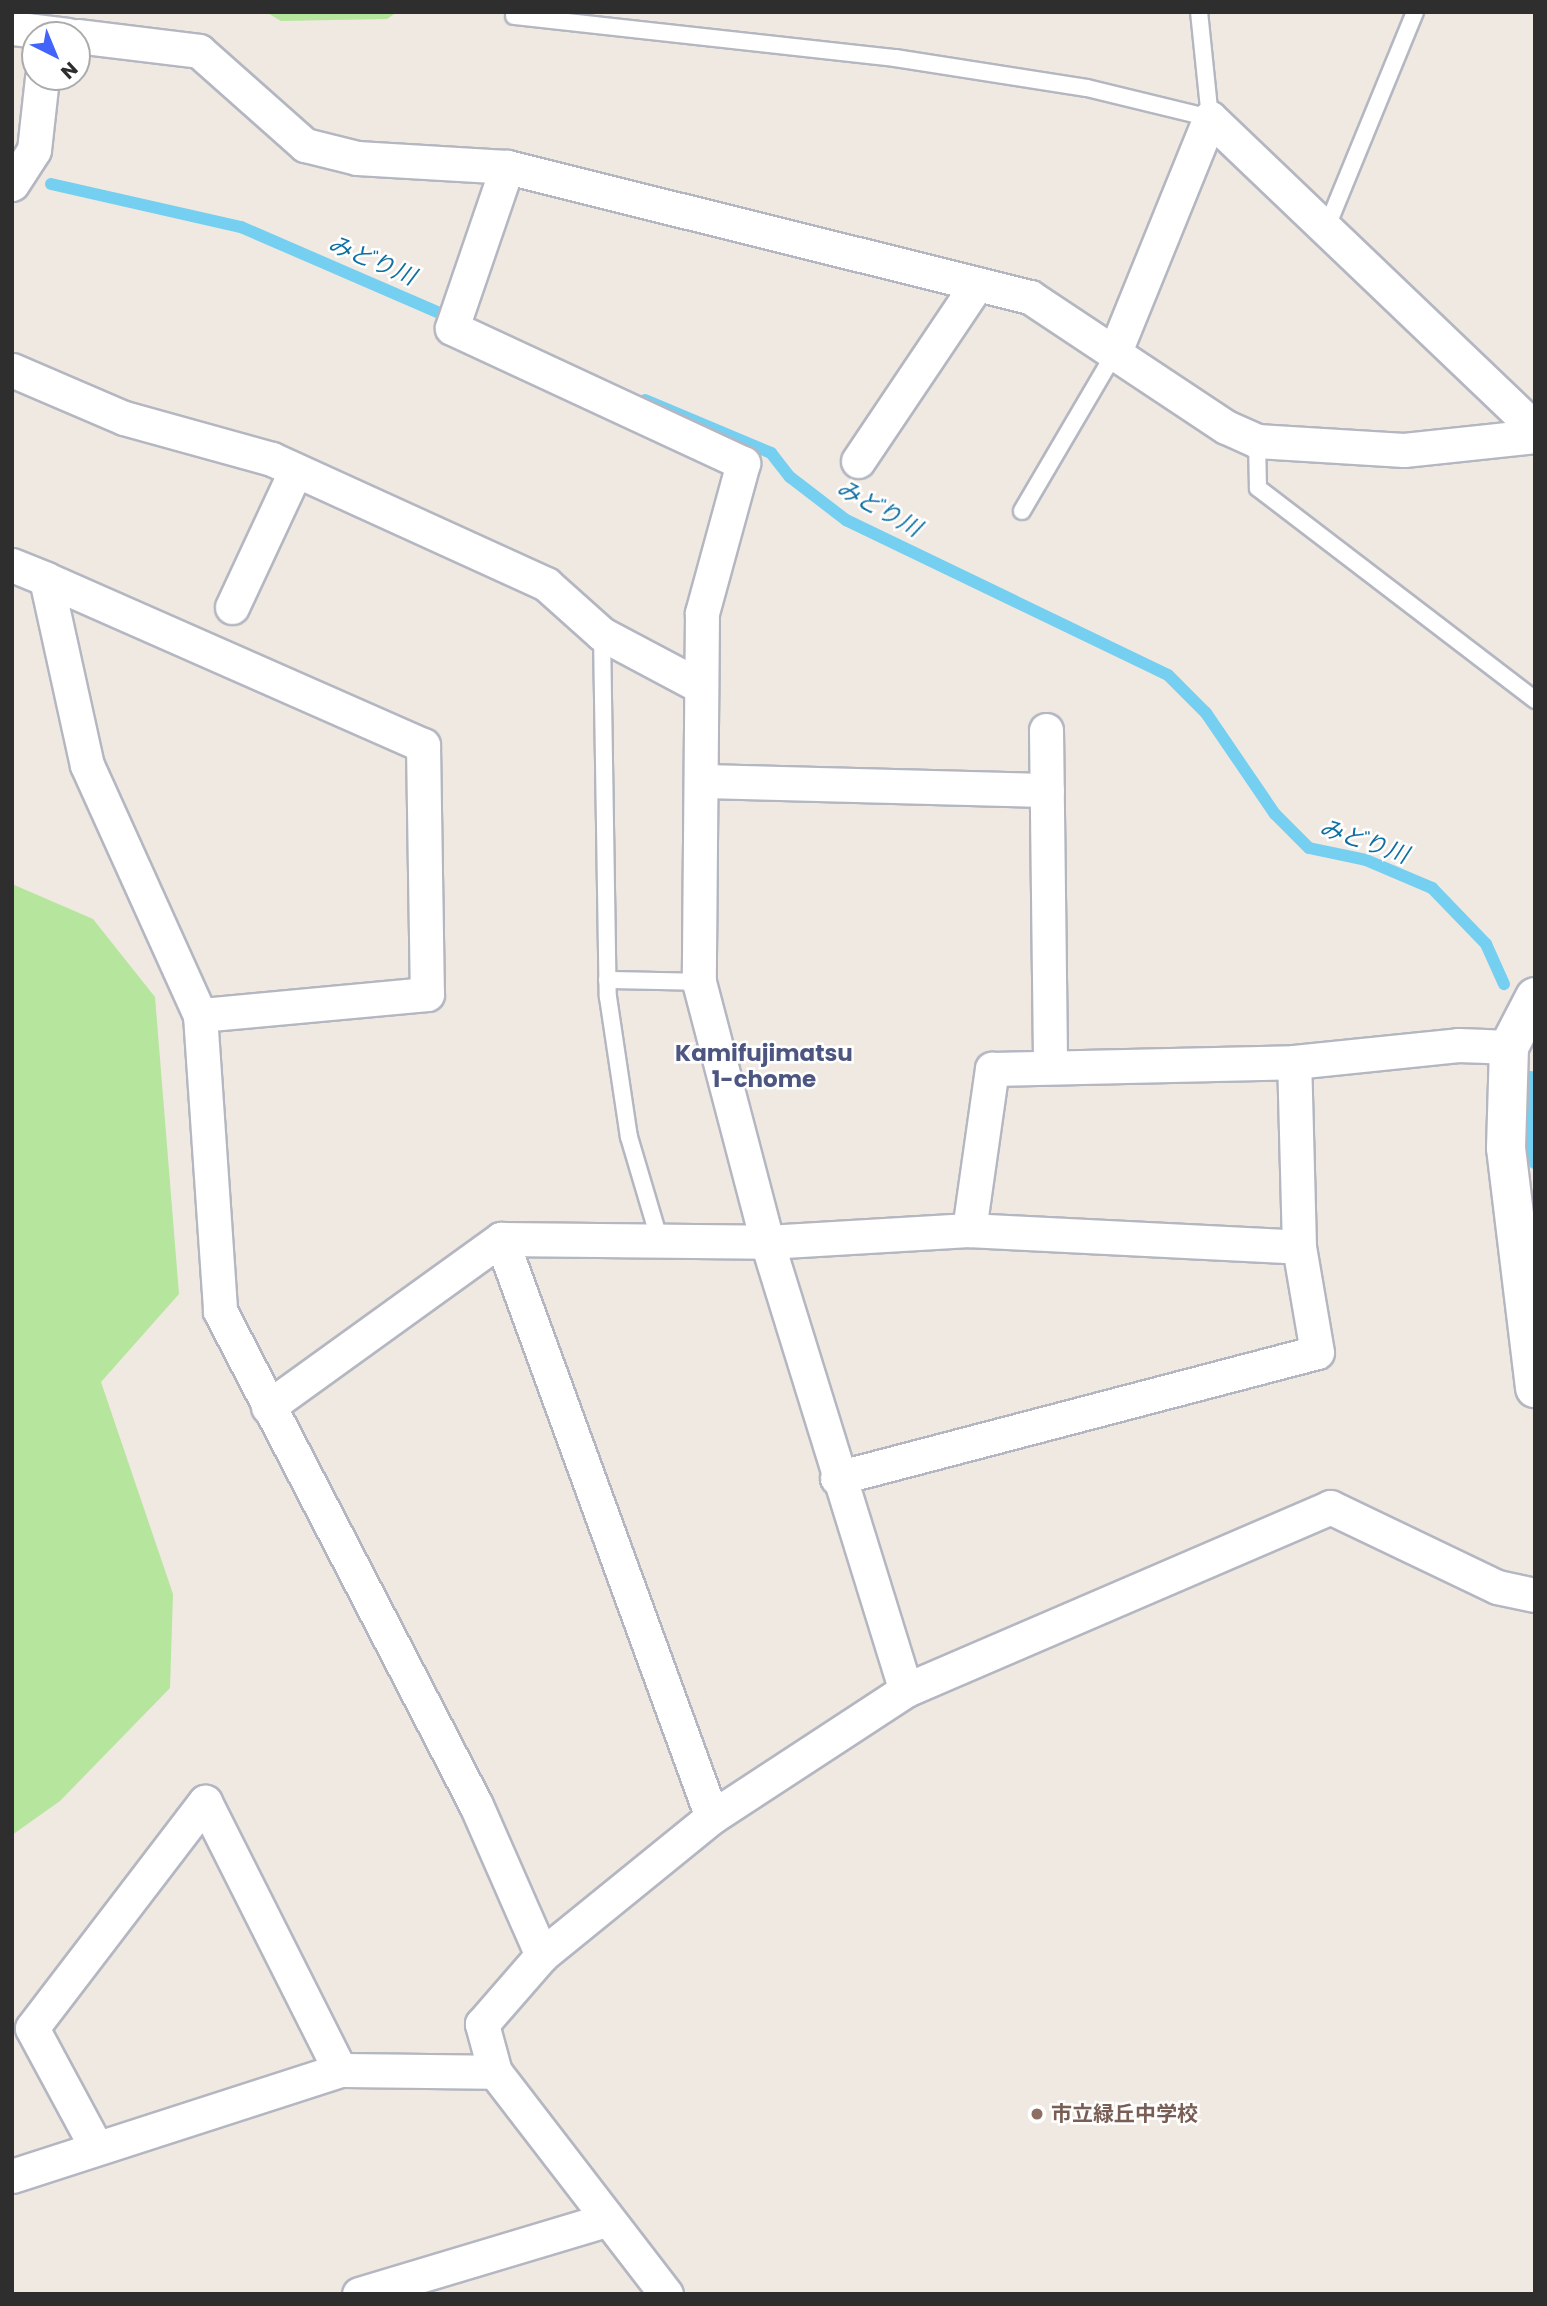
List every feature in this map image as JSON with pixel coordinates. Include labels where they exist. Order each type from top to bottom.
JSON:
[{"type":"street","points":[[91,39],[199,51],[305,145],[357,158],[507,167],[1030,297],[1114,354],[1257,441],[1404,450],[1535,436]]},
{"type":"street","points":[[12,184],[34,150],[40,91]]},
{"type":"street","points":[[1114,354],[1210,118],[1535,429]]},
{"type":"street","points":[[507,167],[452,328],[743,463],[702,613],[698,685],[702,781],[699,982],[767,1242],[837,1478],[906,1690]]},
{"type":"street","points":[[858,461],[977,284]]},
{"type":"street","points":[[12,370],[124,418],[272,459],[295,472],[546,584],[602,634],[698,685]]},
{"type":"street","points":[[232,607],[295,472]]},
{"type":"street","points":[[12,565],[423,745],[427,994],[200,1015]]},
{"type":"street","points":[[46,579],[87,765],[200,1015],[220,1311],[476,1805],[542,1955]]},
{"type":"street","points":[[1046,730],[1050,1065]]},
{"type":"street","points":[[702,781],[1047,790]]},
{"type":"street","points":[[1535,997],[1522,1047],[1506,1148],[1535,1388]]},
{"type":"street","points":[[969,1230],[992,1069],[1050,1065],[1294,1062],[1458,1045],[1522,1047]]},
{"type":"street","points":[[837,1478],[1317,1352],[1299,1247],[1294,1062]]},
{"type":"street","points":[[268,1407],[501,1238],[659,1238],[767,1242],[969,1230],[1299,1247]]},
{"type":"street","points":[[501,1238],[712,1817]]},
{"type":"street","points":[[666,2294],[606,2220],[495,2072],[482,2024],[542,1955],[712,1817],[906,1690],[1330,1507],[1485,1582],[1535,1595]]},
{"type":"street","points":[[96,2147],[32,2028],[205,1802],[340,2070]]},
{"type":"street","points":[[12,2176],[340,2070],[495,2072]]},
{"type":"street","points":[[359,2294],[606,2220]]},
{"type":"lane","points":[[514,16],[895,58],[1087,88],[1210,118],[1199,12]]},
{"type":"lane","points":[[1326,229],[1415,12]]},
{"type":"lane","points":[[1022,511],[1114,354]]},
{"type":"lane","points":[[1257,441],[1258,488],[1535,700]]},
{"type":"lane","points":[[602,634],[607,980],[629,1137],[659,1238]]},
{"type":"lane","points":[[607,980],[699,982]]},
{"type":"green space","points":[[266,12],[397,12],[387,19],[281,21]]},
{"type":"green space","points":[[12,884],[93,919],[155,997],[179,1294],[101,1382],[173,1594],[170,1688],[60,1801],[12,1835]]},
{"type":"waterway","name":"みどり川","points":[[51,184],[241,227],[454,319]]},
{"type":"waterway","name":"みどり川","points":[[645,400],[771,453],[790,477],[846,520],[1168,675],[1206,713],[1275,814],[1309,848],[1366,860],[1432,888],[1486,944],[1504,984]]},
{"type":"waterway","name":"みどり川","points":[[1531,1077],[1528,1121],[1535,1163]]},
{"type":"place","name":"市立緑丘中学校","points":[[1037,2114]]},
{"type":"district","name":"Kamifujimatsu 1-chome","points":[[764,1066]]}]
